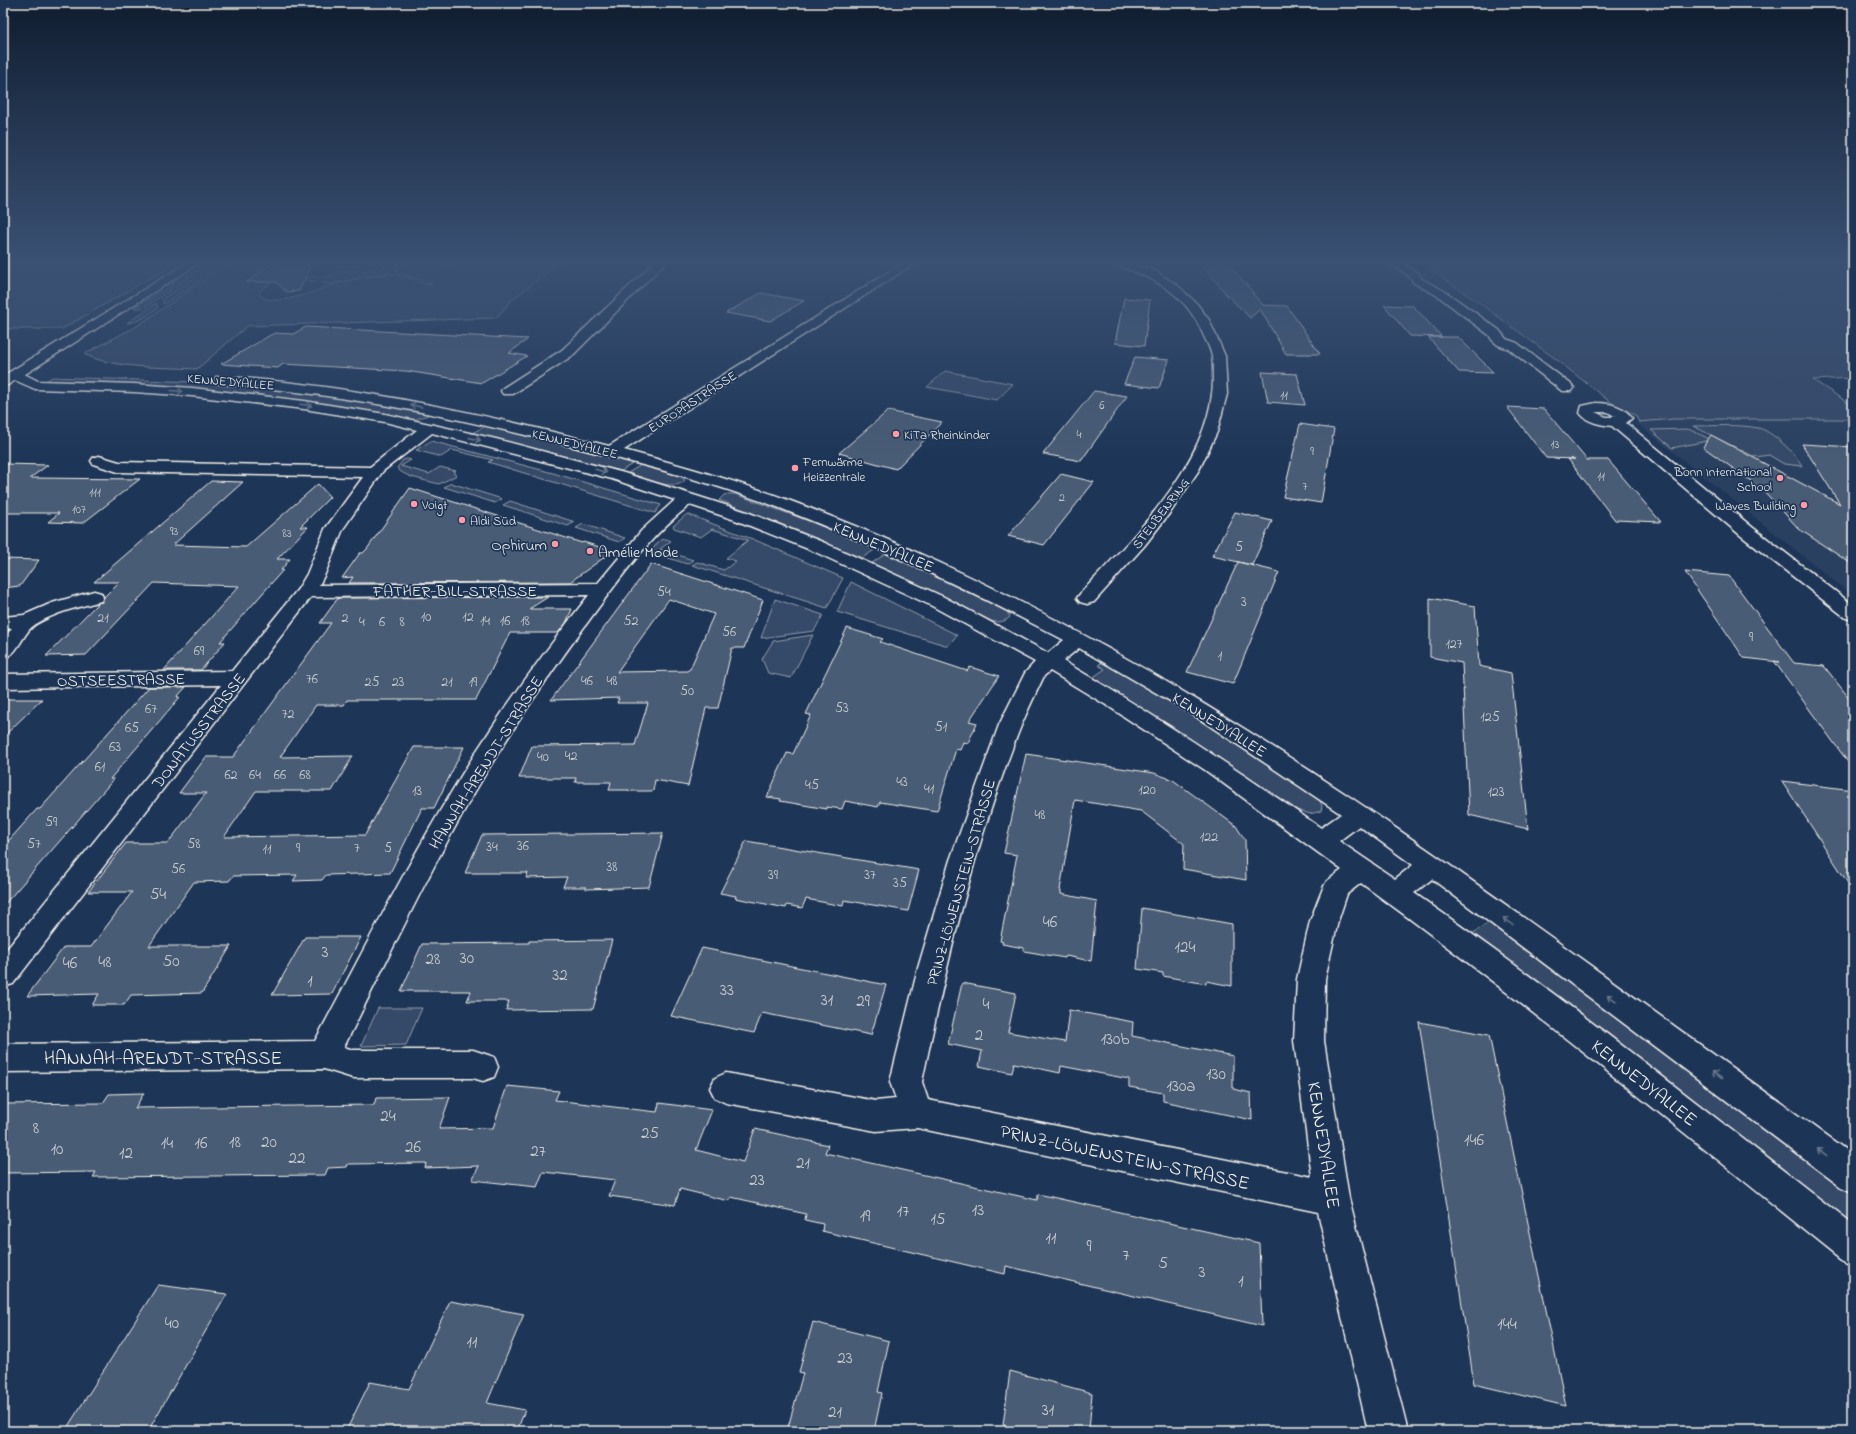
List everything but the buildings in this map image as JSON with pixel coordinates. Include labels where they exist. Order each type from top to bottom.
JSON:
[{"type":"street","points":[[8,373],[54,350],[91,327]]},
{"type":"street","points":[[508,391],[567,353],[594,327]]},
{"type":"street","name":"EUROPASTRASSE","points":[[612,451],[808,327]]},
{"type":"street","name":"STEUBENRING","points":[[1087,598],[1148,531],[1179,491],[1198,457],[1211,429],[1220,401],[1219,362],[1212,336],[1206,327]]},
{"type":"street","points":[[1487,327],[1495,333],[1496,337],[1502,342],[1513,346],[1567,388]]},
{"type":"street","points":[[8,373],[50,372]]},
{"type":"street","name":"KENNEDYALLEE","points":[[8,373],[35,384],[134,388],[238,396],[435,424],[470,418],[612,451],[702,477],[780,503],[895,550],[1078,639],[1172,693],[1287,765],[1432,865],[1853,1175]]},
{"type":"street","name":"KENNEDYALLEE","points":[[205,378],[327,391],[435,424],[584,466],[687,498],[820,548],[937,601],[1048,661],[1120,703],[1213,764],[1322,840],[1361,870],[1396,893],[1456,937],[1853,1246]]},
{"type":"street","points":[[1616,422],[1746,531],[1853,614]]},
{"type":"street","name":"DONATUSSTRASSE","points":[[3,975],[127,820],[306,591],[316,574],[334,529],[373,472],[395,452],[435,424]]},
{"type":"street","points":[[99,461],[118,467],[373,472]]},
{"type":"street","points":[[687,498],[702,477]]},
{"type":"street","points":[[687,498],[726,485]]},
{"type":"street","name":"HANNAH-ARENDT-STRASSE","points":[[324,1055],[448,819],[501,732],[548,660],[604,589],[654,529],[687,498]]},
{"type":"street","name":"FATHER-BILL-STRASSE","points":[[306,591],[604,589]]},
{"type":"street","points":[[3,623],[28,620],[59,607],[94,597]]},
{"type":"street","points":[[1008,639],[1038,619]]},
{"type":"street","points":[[3,652],[28,620]]},
{"type":"street","points":[[1048,661],[1078,639]]},
{"type":"street","name":"PRINZ-LÖWENSTEIN-STRASSE","points":[[917,1113],[906,1082],[932,968],[963,860],[994,767],[1010,726],[1035,673],[1048,661]]},
{"type":"street","name":"OSTSEESTRASSE","points":[[3,681],[238,678]]},
{"type":"street","points":[[1322,840],[1359,814]]},
{"type":"street","points":[[1396,893],[1432,865]]},
{"type":"street","name":"KENNEDYALLEE","points":[[1361,870],[1336,888],[1324,921],[1311,979],[1309,1041],[1332,1198],[1388,1431]]},
{"type":"street","name":"HANNAH-ARENDT-STRASSE","points":[[3,1058],[324,1055],[354,1064],[473,1064],[484,1067]]},
{"type":"street","name":"PRINZ-LÖWENSTEIN-STRASSE","points":[[726,1088],[876,1116],[917,1113],[1332,1198]]},
{"type":"shaded area","points":[[3,327],[66,327],[62,329],[3,329]]},
{"type":"shaded area","points":[[135,327],[246,327],[197,369],[124,365],[96,359],[84,354]]},
{"type":"shaded area","points":[[1512,327],[1853,327],[1853,378],[1813,380],[1853,406],[1853,419],[1674,419],[1639,422],[1635,415],[1610,402]]},
{"type":"shaded area","points":[[945,371],[1013,384],[997,400],[927,387]]},
{"type":"shaded area","points":[[52,377],[229,383],[330,395],[427,413],[428,415],[414,420],[353,408],[254,394],[134,384],[46,381]]},
{"type":"shaded area","name":"Bonn International School","points":[[1674,419],[1853,419],[1853,596],[1638,424],[1639,422]]},
{"type":"shaded area","points":[[486,426],[634,463],[621,471],[472,433]]},
{"type":"shaded area","points":[[1693,426],[1742,426],[1758,428],[1770,433],[1783,443],[1802,466],[1784,464],[1769,455],[1755,457]]},
{"type":"shaded area","points":[[1688,429],[1712,440],[1672,448],[1651,430]]},
{"type":"shaded area","points":[[431,441],[553,473],[661,505],[655,513],[488,462],[493,460],[452,450],[441,457],[416,450]]},
{"type":"shaded area","points":[[403,460],[411,460],[401,466],[429,474],[440,467],[456,471],[453,473],[457,475],[439,484],[416,478],[405,474],[397,468]]},
{"type":"shaded area","points":[[641,465],[680,476],[685,480],[680,484],[666,485],[628,473]]},
{"type":"shaded area","points":[[451,483],[502,499],[495,503],[444,487]]},
{"type":"shaded area","points":[[735,494],[814,523],[876,549],[862,558],[719,500],[724,495]]},
{"type":"shaded area","points":[[510,501],[575,522],[568,526],[503,505]]},
{"type":"shaded area","points":[[687,514],[755,540],[843,578],[827,608],[692,565],[697,562],[724,570],[736,561],[726,558],[748,540],[712,529],[701,537],[674,528],[673,526]]},
{"type":"shaded area","points":[[583,524],[625,538],[619,542],[576,528]]},
{"type":"shaded area","points":[[667,539],[671,541],[660,549],[693,560],[687,564],[650,552],[660,540]]},
{"type":"shaded area","points":[[887,553],[949,581],[1006,610],[1010,617],[1001,622],[991,621],[933,591],[872,563]]},
{"type":"shaded area","points":[[851,582],[957,635],[948,646],[837,612]]},
{"type":"shaded area","points":[[775,599],[823,615],[814,631],[761,638]]},
{"type":"shaded area","points":[[813,635],[791,678],[768,673],[762,659],[773,641]]},
{"type":"shaded area","points":[[1103,662],[1190,714],[1319,798],[1322,806],[1321,811],[1310,814],[1297,810],[1173,727],[1092,678],[1105,669],[1098,665]]},
{"type":"shaded area","points":[[1491,921],[1853,1191],[1853,1231],[1469,936]]},
{"type":"shaded area","points":[[378,1008],[422,1008],[406,1045],[361,1046]]},
{"type":"place","name":"KiTa Rheinkinder","points":[[896,434]]},
{"type":"place","name":"Fernwärme Heizzentrale","points":[[795,468]]},
{"type":"place","name":"Bonn International School","points":[[1780,478]]},
{"type":"place","name":"Voigt","points":[[414,504]]},
{"type":"place","name":"Waves Building","points":[[1804,505]]},
{"type":"place","name":"Aldi Süd","points":[[462,520]]},
{"type":"place","name":"Ophirum","points":[[555,544]]},
{"type":"place","name":"Amélie Mode","points":[[590,551]]}]
